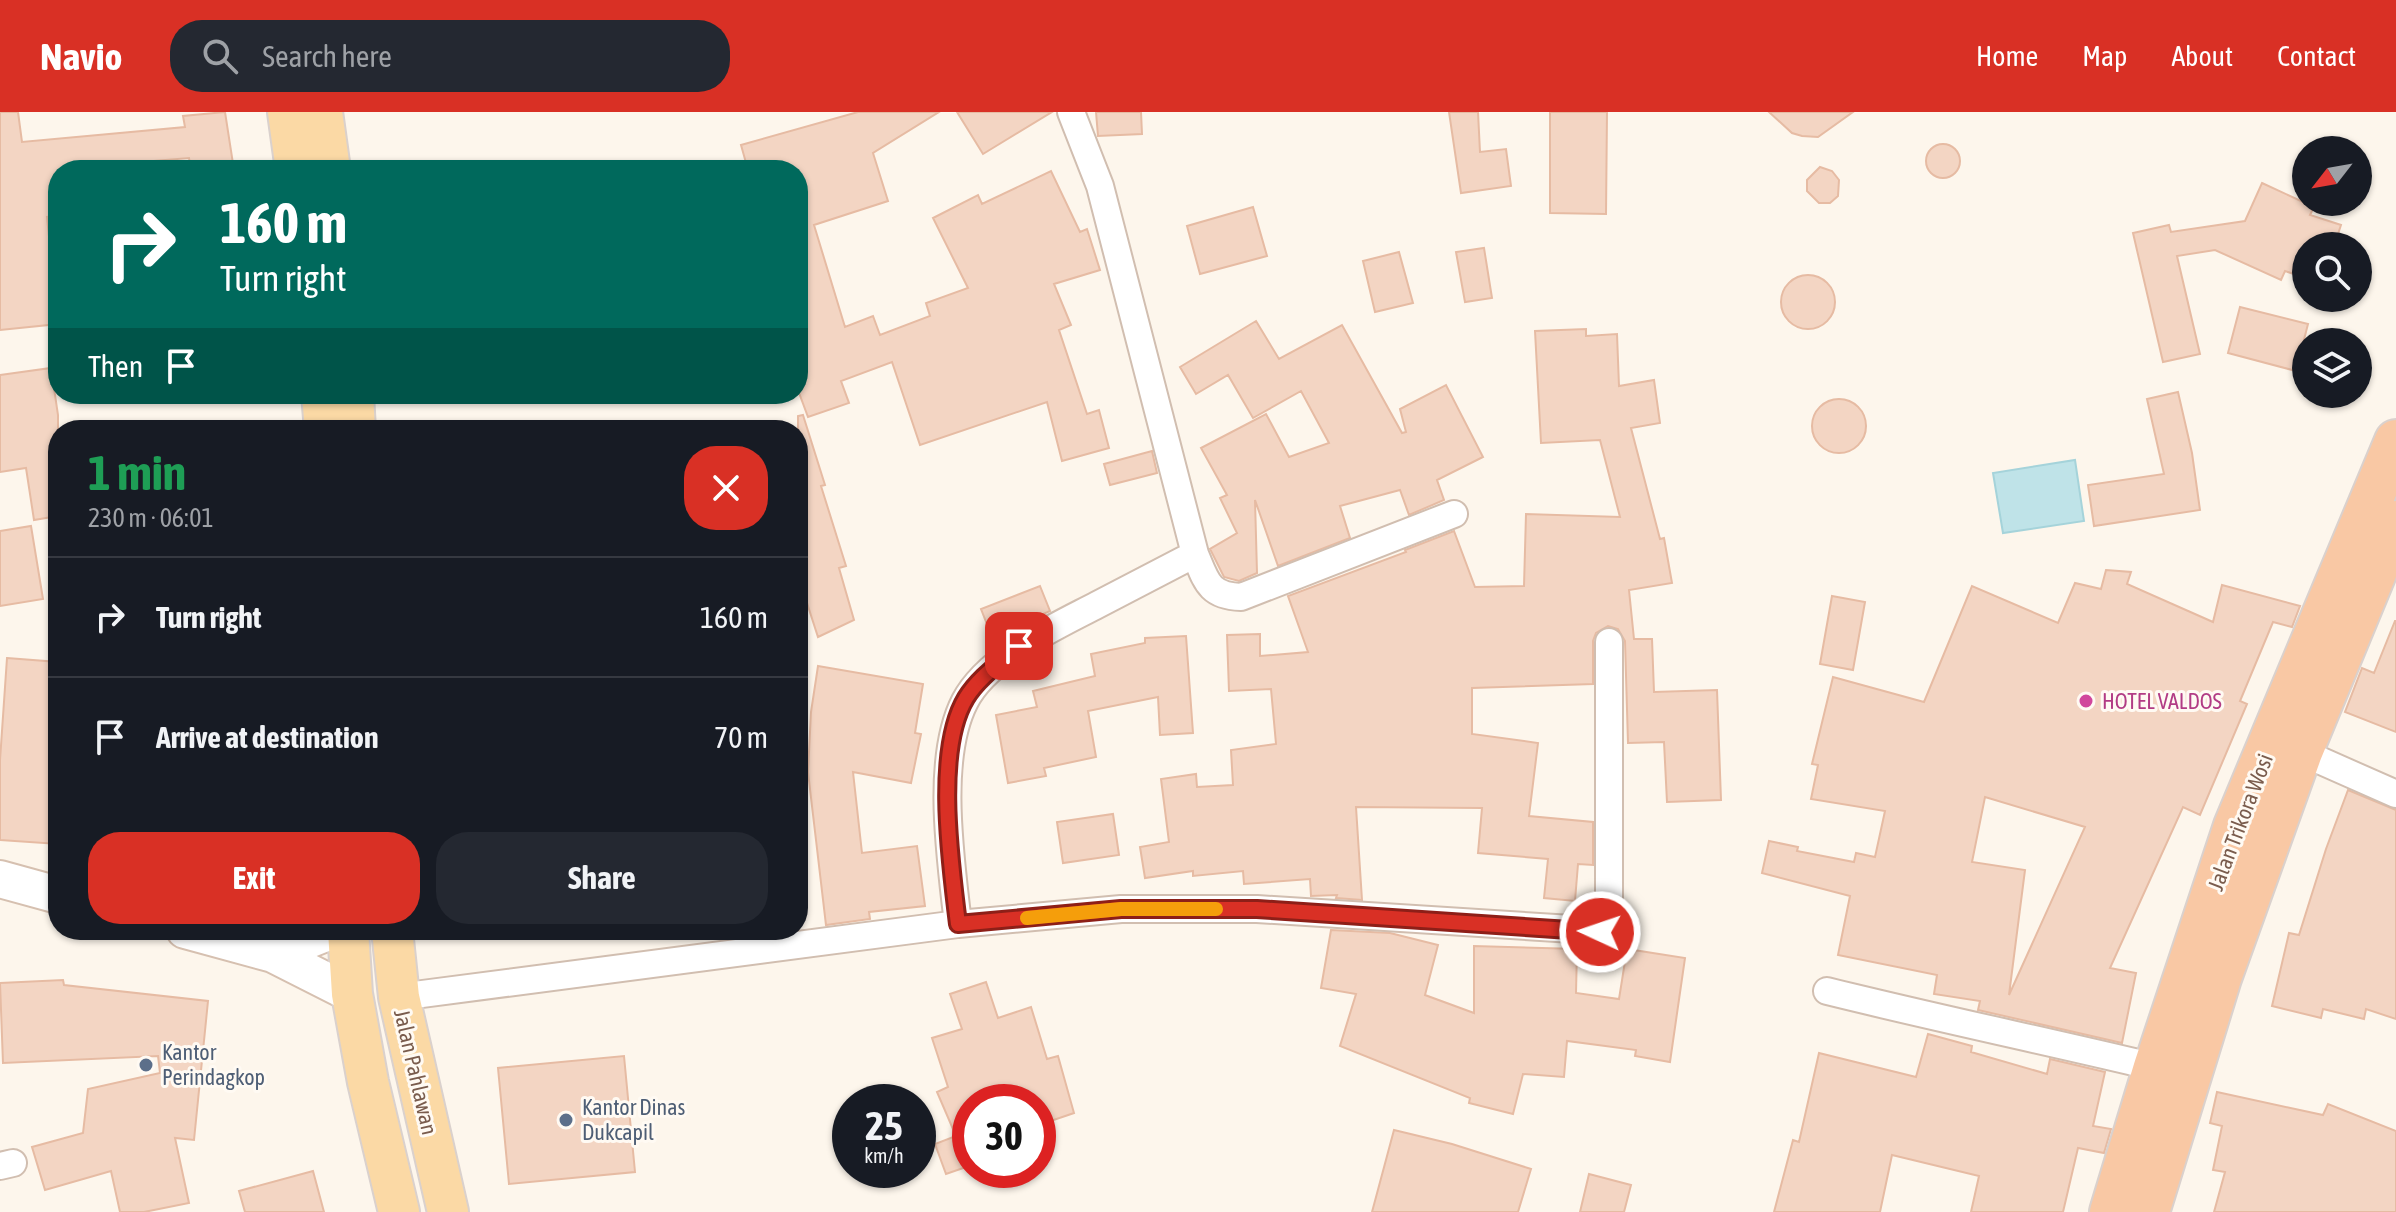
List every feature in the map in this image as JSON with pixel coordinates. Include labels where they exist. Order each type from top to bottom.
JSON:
[{"type":"highway","name":"Jalan Trikora Wosi","points":[[2111,1212],[2155,1067],[2235,826],[2396,441]]},
{"type":"highway","name":"Jalan Trikora Wosi","points":[[2148,1212],[2220,978],[2301,752],[2396,522]]},
{"type":"main road","points":[[288,112],[295,160]]},
{"type":"main road","points":[[322,112],[329,160]]},
{"type":"main road","points":[[0,879],[48,892]]},
{"type":"main road","points":[[222,940],[273,954],[352,994]]},
{"type":"main road","points":[[273,954],[308,940]]},
{"type":"main road","points":[[349,940],[352,994],[368,1082],[399,1212]]},
{"type":"main road","name":"Jalan Pahlawan","points":[[393,940],[399,997],[448,1212]]},
{"type":"street","points":[[1071,112],[1100,186],[1195,554],[1212,590],[1241,597],[1454,514]]},
{"type":"street","points":[[958,924],[948,810],[949,753],[966,698],[1019,646],[1195,554]]},
{"type":"street","points":[[399,997],[958,924],[1121,909],[1257,909],[1604,931],[1609,925],[1609,642]]},
{"type":"street","points":[[2301,752],[2396,794]]},
{"type":"street","points":[[1827,991],[2155,1067]]},
{"type":"water","points":[[2075,460],[2084,521],[2003,533],[1993,473]]},
{"type":"building","points":[[0,112],[18,112],[22,142],[185,127],[183,116],[225,112],[232,160],[48,160],[48,325],[0,330]]},
{"type":"building","points":[[858,112],[939,112],[873,153],[888,201],[814,225],[845,327],[873,316],[880,335],[930,316],[926,303],[968,288],[933,218],[978,195],[982,204],[1051,171],[1080,232],[1087,229],[1100,270],[1054,284],[1071,325],[1059,330],[1087,414],[1099,410],[1109,448],[1062,461],[1047,402],[920,445],[892,362],[841,381],[849,403],[808,417],[803,404],[808,404],[808,160],[745,160],[741,145]]},
{"type":"building","points":[[957,112],[1052,112],[983,154]]},
{"type":"building","points":[[1096,112],[1141,112],[1142,134],[1098,136]]},
{"type":"building","points":[[1449,112],[1478,112],[1480,152],[1506,149],[1511,186],[1461,193]]},
{"type":"building","points":[[1550,112],[1607,112],[1606,214],[1550,213]]},
{"type":"building","points":[[1769,112],[1853,112],[1818,137],[1792,133]]},
{"type":"building","points":[[1943,144],[1955,149],[1960,161],[1955,173],[1943,178],[1931,173],[1926,161],[1931,149]]},
{"type":"building","points":[[1820,167],[1832,171],[1839,180],[1838,196],[1830,203],[1819,203],[1807,191],[1807,180]]},
{"type":"building","points":[[2262,183],[2292,197],[2292,216],[2313,216],[2341,225],[2339,232],[2292,232],[2292,273],[2285,271],[2281,280],[2215,250],[2177,256],[2200,354],[2163,362],[2133,233],[2169,225],[2171,232],[2245,221]]},
{"type":"building","points":[[1253,207],[1267,256],[1200,274],[1187,226]]},
{"type":"building","points":[[1484,248],[1492,298],[1465,302],[1456,252]]},
{"type":"building","points":[[1399,252],[1413,303],[1375,312],[1363,261]]},
{"type":"building","points":[[1808,275],[1827,283],[1835,302],[1827,321],[1808,329],[1789,321],[1781,302],[1789,283]]},
{"type":"building","points":[[2240,307],[2308,324],[2307,328],[2292,328],[2292,370],[2228,353]]},
{"type":"building","points":[[1256,321],[1279,359],[1342,325],[1402,433],[1406,432],[1400,409],[1446,385],[1483,457],[1437,480],[1444,500],[1409,515],[1400,490],[1340,506],[1350,538],[1278,566],[1255,500],[1257,573],[1239,581],[1224,577],[1210,549],[1237,533],[1220,498],[1227,495],[1201,448],[1266,414],[1289,457],[1329,443],[1301,391],[1253,418],[1228,375],[1196,394],[1180,367]]},
{"type":"building","points":[[1586,329],[1586,336],[1617,334],[1619,386],[1654,380],[1660,423],[1631,428],[1660,539],[1664,538],[1672,583],[1629,590],[1634,639],[1652,639],[1654,692],[1717,690],[1721,800],[1667,802],[1664,742],[1628,743],[1625,641],[1618,629],[1608,626],[1596,633],[1593,641],[1593,684],[1472,688],[1472,734],[1538,743],[1529,816],[1593,822],[1593,865],[1578,864],[1575,901],[1544,898],[1548,859],[1478,853],[1482,808],[1356,807],[1362,900],[1336,898],[1337,895],[1311,896],[1310,879],[1244,884],[1243,871],[1193,876],[1193,871],[1145,878],[1140,847],[1169,842],[1161,779],[1196,774],[1197,787],[1233,785],[1231,750],[1276,744],[1271,689],[1229,691],[1227,635],[1260,634],[1260,656],[1308,652],[1288,596],[1454,531],[1475,587],[1524,586],[1526,514],[1620,517],[1600,440],[1541,443],[1535,331]]},
{"type":"building","points":[[48,368],[48,404],[56,404],[58,420],[48,420],[48,518],[34,520],[26,468],[0,472],[0,375]]},
{"type":"building","points":[[2178,392],[2192,453],[2200,510],[2094,526],[2088,485],[2164,474],[2147,399]]},
{"type":"building","points":[[1839,399],[1858,407],[1866,426],[1858,445],[1839,453],[1820,445],[1812,426],[1820,407]]},
{"type":"building","points":[[808,431],[825,485],[821,486],[846,566],[839,568],[854,620],[818,637],[808,606]]},
{"type":"building","points":[[1152,451],[1157,473],[1110,485],[1104,464]]},
{"type":"building","points":[[31,526],[43,599],[0,606],[0,531]]},
{"type":"building","points":[[2106,570],[2131,572],[2127,584],[2213,622],[2222,585],[2300,606],[2292,627],[2273,622],[2240,701],[2247,704],[2200,815],[2183,807],[2110,968],[2136,973],[2122,1043],[1978,1010],[1980,1001],[1934,994],[1937,975],[1838,955],[1850,896],[1762,873],[1769,841],[1798,847],[1797,851],[1854,862],[1856,853],[1875,857],[1885,811],[1811,799],[1818,765],[1812,764],[1833,677],[1924,702],[1972,586],[2058,623],[2075,583],[2101,589]],"holes":[[[1985,797],[2085,827],[2009,995],[2025,870],[1972,862]]]},
{"type":"building","points":[[1040,586],[1050,611],[992,637],[981,609]]},
{"type":"building","points":[[1832,596],[1865,602],[1853,670],[1820,664]]},
{"type":"building","points":[[2395,621],[2396,732],[2345,712],[2362,668],[2374,673]]},
{"type":"building","points":[[1186,636],[1193,733],[1160,735],[1158,697],[1088,711],[1096,757],[1044,768],[1046,776],[1008,783],[996,715],[1037,707],[1033,691],[1095,676],[1091,654],[1145,643],[1145,638]]},
{"type":"building","points":[[7,658],[48,661],[48,843],[0,840],[0,760]]},
{"type":"building","points":[[818,666],[923,684],[915,733],[921,734],[911,783],[853,772],[862,853],[917,846],[925,906],[869,912],[870,919],[826,925],[808,772],[811,712]]},
{"type":"building","points":[[2348,790],[2396,810],[2396,1019],[2366,1009],[2364,1019],[2323,1009],[2321,1018],[2272,1006],[2289,933],[2299,935]]},
{"type":"building","points":[[1113,814],[1119,855],[1063,863],[1057,822]]},
{"type":"building","points":[[1331,930],[1390,933],[1438,945],[1425,995],[1474,1013],[1474,946],[1577,949],[1576,993],[1619,999],[1627,949],[1685,958],[1670,1062],[1635,1056],[1636,1050],[1567,1041],[1564,1077],[1523,1074],[1513,1114],[1469,1103],[1470,1098],[1340,1046],[1356,994],[1321,988]]},
{"type":"building","points":[[63,980],[64,985],[208,1001],[194,1140],[175,1138],[189,1203],[144,1212],[120,1212],[111,1171],[45,1190],[32,1147],[83,1133],[88,1089],[160,1073],[158,1056],[3,1063],[0,983]]},
{"type":"building","points":[[986,982],[998,1018],[1031,1007],[1047,1059],[1058,1056],[1074,1113],[1056,1119],[1056,1084],[952,1084],[952,1127],[937,1092],[948,1087],[932,1038],[962,1029],[950,994]]},
{"type":"building","points":[[1928,1034],[1972,1046],[1971,1052],[2047,1074],[2050,1059],[2105,1072],[2093,1126],[2111,1129],[2104,1153],[2078,1148],[2063,1212],[1971,1212],[1979,1176],[1892,1155],[1880,1212],[1774,1212],[1793,1140],[1799,1142],[1819,1053],[1916,1077]]},
{"type":"building","name":"Kantor Dinas Dukcapil","points":[[624,1056],[635,1172],[509,1184],[498,1068]]},
{"type":"building","points":[[2217,1092],[2323,1115],[2328,1104],[2396,1131],[2396,1212],[2214,1212],[2225,1172],[2213,1170],[2222,1126],[2210,1123]]},
{"type":"building","points":[[1394,1130],[1452,1144],[1531,1169],[1518,1212],[1372,1212]]},
{"type":"building","points":[[952,1138],[952,1172],[946,1174],[936,1144]]},
{"type":"building","points":[[313,1171],[324,1212],[245,1212],[239,1191]]},
{"type":"building","points":[[1589,1174],[1631,1185],[1624,1212],[1580,1212]]},
{"type":"slow traffic","points":[[1027,918],[1121,909],[1216,909]]},
{"type":"place","name":"HOTEL VALDOS","points":[[2086,701]]},
{"type":"place","name":"Kantor Perindagkop","points":[[146,1065]]},
{"type":"place","name":"Kantor Dinas Dukcapil","points":[[566,1120]]},
{"type":"route","points":[[1019,646],[988,673],[966,698],[949,753],[948,810],[958,924],[1121,909],[1257,909],[1600,932]]}]
